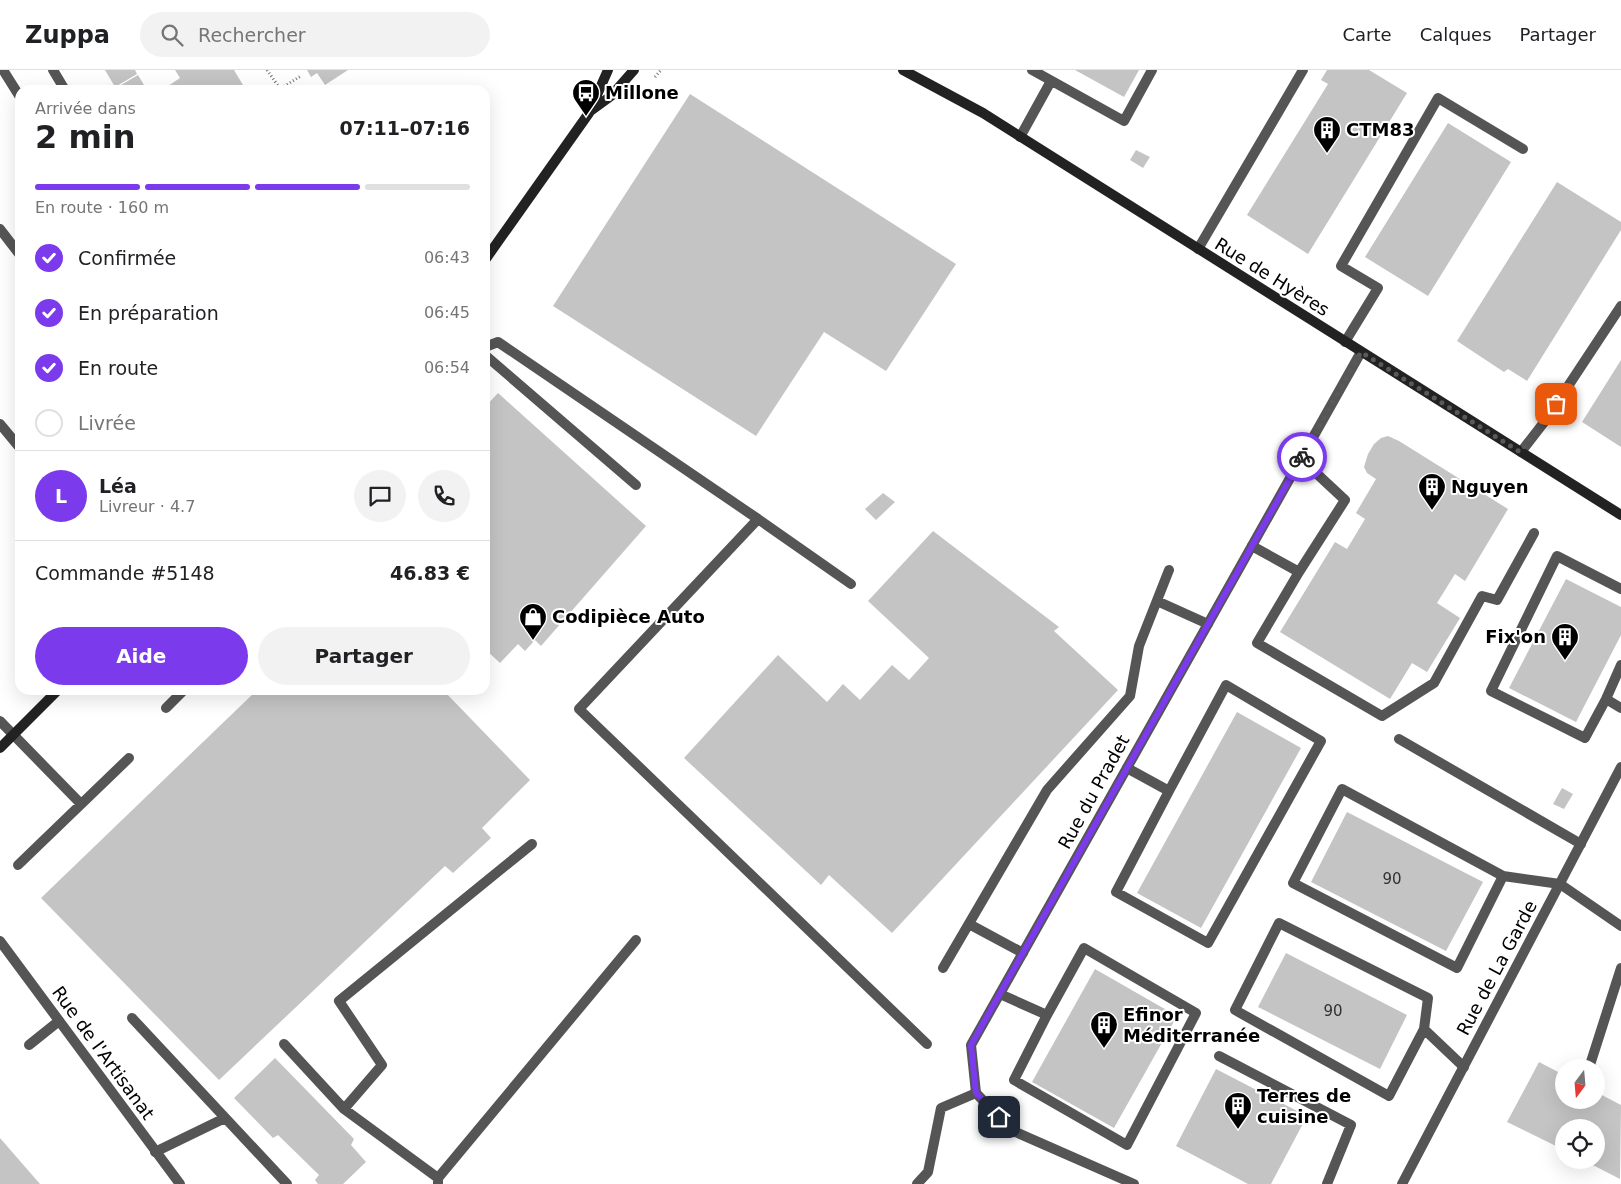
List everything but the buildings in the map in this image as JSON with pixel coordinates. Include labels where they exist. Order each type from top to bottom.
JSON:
[{"type":"street","points":[[3,70],[15,89]]},
{"type":"street","points":[[53,70],[62,85]]},
{"type":"street","points":[[490,253],[588,113],[608,70]]},
{"type":"street","points":[[588,113],[611,96],[634,70]]},
{"type":"street","name":"Rue de Hyères","points":[[903,70],[982,113],[1621,515]]},
{"type":"street","points":[[1032,70],[1124,121],[1152,70]]},
{"type":"street","points":[[1198,249],[1303,70]]},
{"type":"street","points":[[1020,137],[1051,81]]},
{"type":"street","points":[[1345,342],[1378,288],[1341,266],[1438,98],[1523,149]]},
{"type":"street","points":[[0,229],[15,248]]},
{"type":"street","points":[[1520,452],[1545,421],[1621,306]]},
{"type":"street","points":[[490,345],[498,342],[758,518],[851,584]]},
{"type":"street","name":"Rue du Pradet","points":[[976,1093],[971,1045],[1361,352]]},
{"type":"street","points":[[490,360],[636,485]]},
{"type":"street","points":[[0,424],[15,442]]},
{"type":"street","points":[[1301,459],[1345,500],[1257,642],[1382,716],[1434,683],[1482,596],[1497,600],[1534,533]]},
{"type":"street","points":[[758,518],[579,709],[927,1044]]},
{"type":"street","points":[[1252,546],[1299,572]]},
{"type":"street","points":[[1621,589],[1557,556],[1491,691],[1585,738],[1621,664]]},
{"type":"street","points":[[943,968],[1047,790],[1130,696],[1138,646],[1169,570]]},
{"type":"street","points":[[1157,601],[1208,624]]},
{"type":"street","points":[[1226,685],[1321,741],[1208,943],[1116,892],[1169,791],[1226,685]]},
{"type":"street","points":[[0,748],[53,695]]},
{"type":"street","points":[[166,708],[177,695]]},
{"type":"street","points":[[1606,698],[1621,708]]},
{"type":"street","points":[[0,721],[81,804]]},
{"type":"street","points":[[1399,739],[1581,844]]},
{"type":"street","points":[[18,864],[129,758]]},
{"type":"street","name":"Rue de La Garde","points":[[1402,1184],[1621,767]]},
{"type":"street","points":[[1127,768],[1169,791]]},
{"type":"street","points":[[1503,876],[1457,968],[1293,883],[1342,789],[1503,876],[1560,884],[1621,926]]},
{"type":"street","points":[[344,1109],[382,1065],[339,1001],[532,844]]},
{"type":"street","points":[[1279,923],[1428,998],[1424,1029],[1389,1096],[1235,1010],[1279,923]]},
{"type":"street","points":[[969,924],[1023,953]]},
{"type":"street","points":[[284,1044],[344,1109],[438,1181],[636,940]]},
{"type":"street","name":"Rue de l'Artisanat","points":[[0,941],[180,1184]]},
{"type":"street","points":[[1084,948],[1196,1013],[1127,1145],[1014,1080],[1047,1015],[1084,948]]},
{"type":"street","points":[[1592,1059],[1621,968]]},
{"type":"street","points":[[1000,994],[1047,1015]]},
{"type":"street","points":[[132,1018],[286,1184]]},
{"type":"street","points":[[29,1045],[59,1021]]},
{"type":"street","points":[[1424,1029],[1464,1067]]},
{"type":"street","points":[[1219,1056],[1351,1125],[1327,1184]]},
{"type":"street","points":[[917,1184],[928,1172],[941,1108],[976,1093],[1011,1130],[1134,1184]]},
{"type":"street","points":[[155,1152],[225,1118]]},
{"type":"path","points":[[267,70],[277,85]]},
{"type":"path","points":[[288,85],[301,76]]},
{"type":"way so far","points":[[1302,457],[1361,352],[1520,452],[1556,404]]},
{"type":"place","name":"Millone","points":[[586,117]]},
{"type":"place","name":"CTM83","points":[[1327,154]]},
{"type":"place","name":"Nguyen","points":[[1432,511]]},
{"type":"place","name":"Codipièce Auto","points":[[533,641]]},
{"type":"place","name":"Fix'on","points":[[1565,661]]},
{"type":"place","name":"Efinor Méditerranée","points":[[1104,1049]]},
{"type":"place","name":"Terres de cuisine","points":[[1238,1130]]},
{"type":"route","points":[[999,1117],[976,1093],[971,1045],[1302,457]]}]
